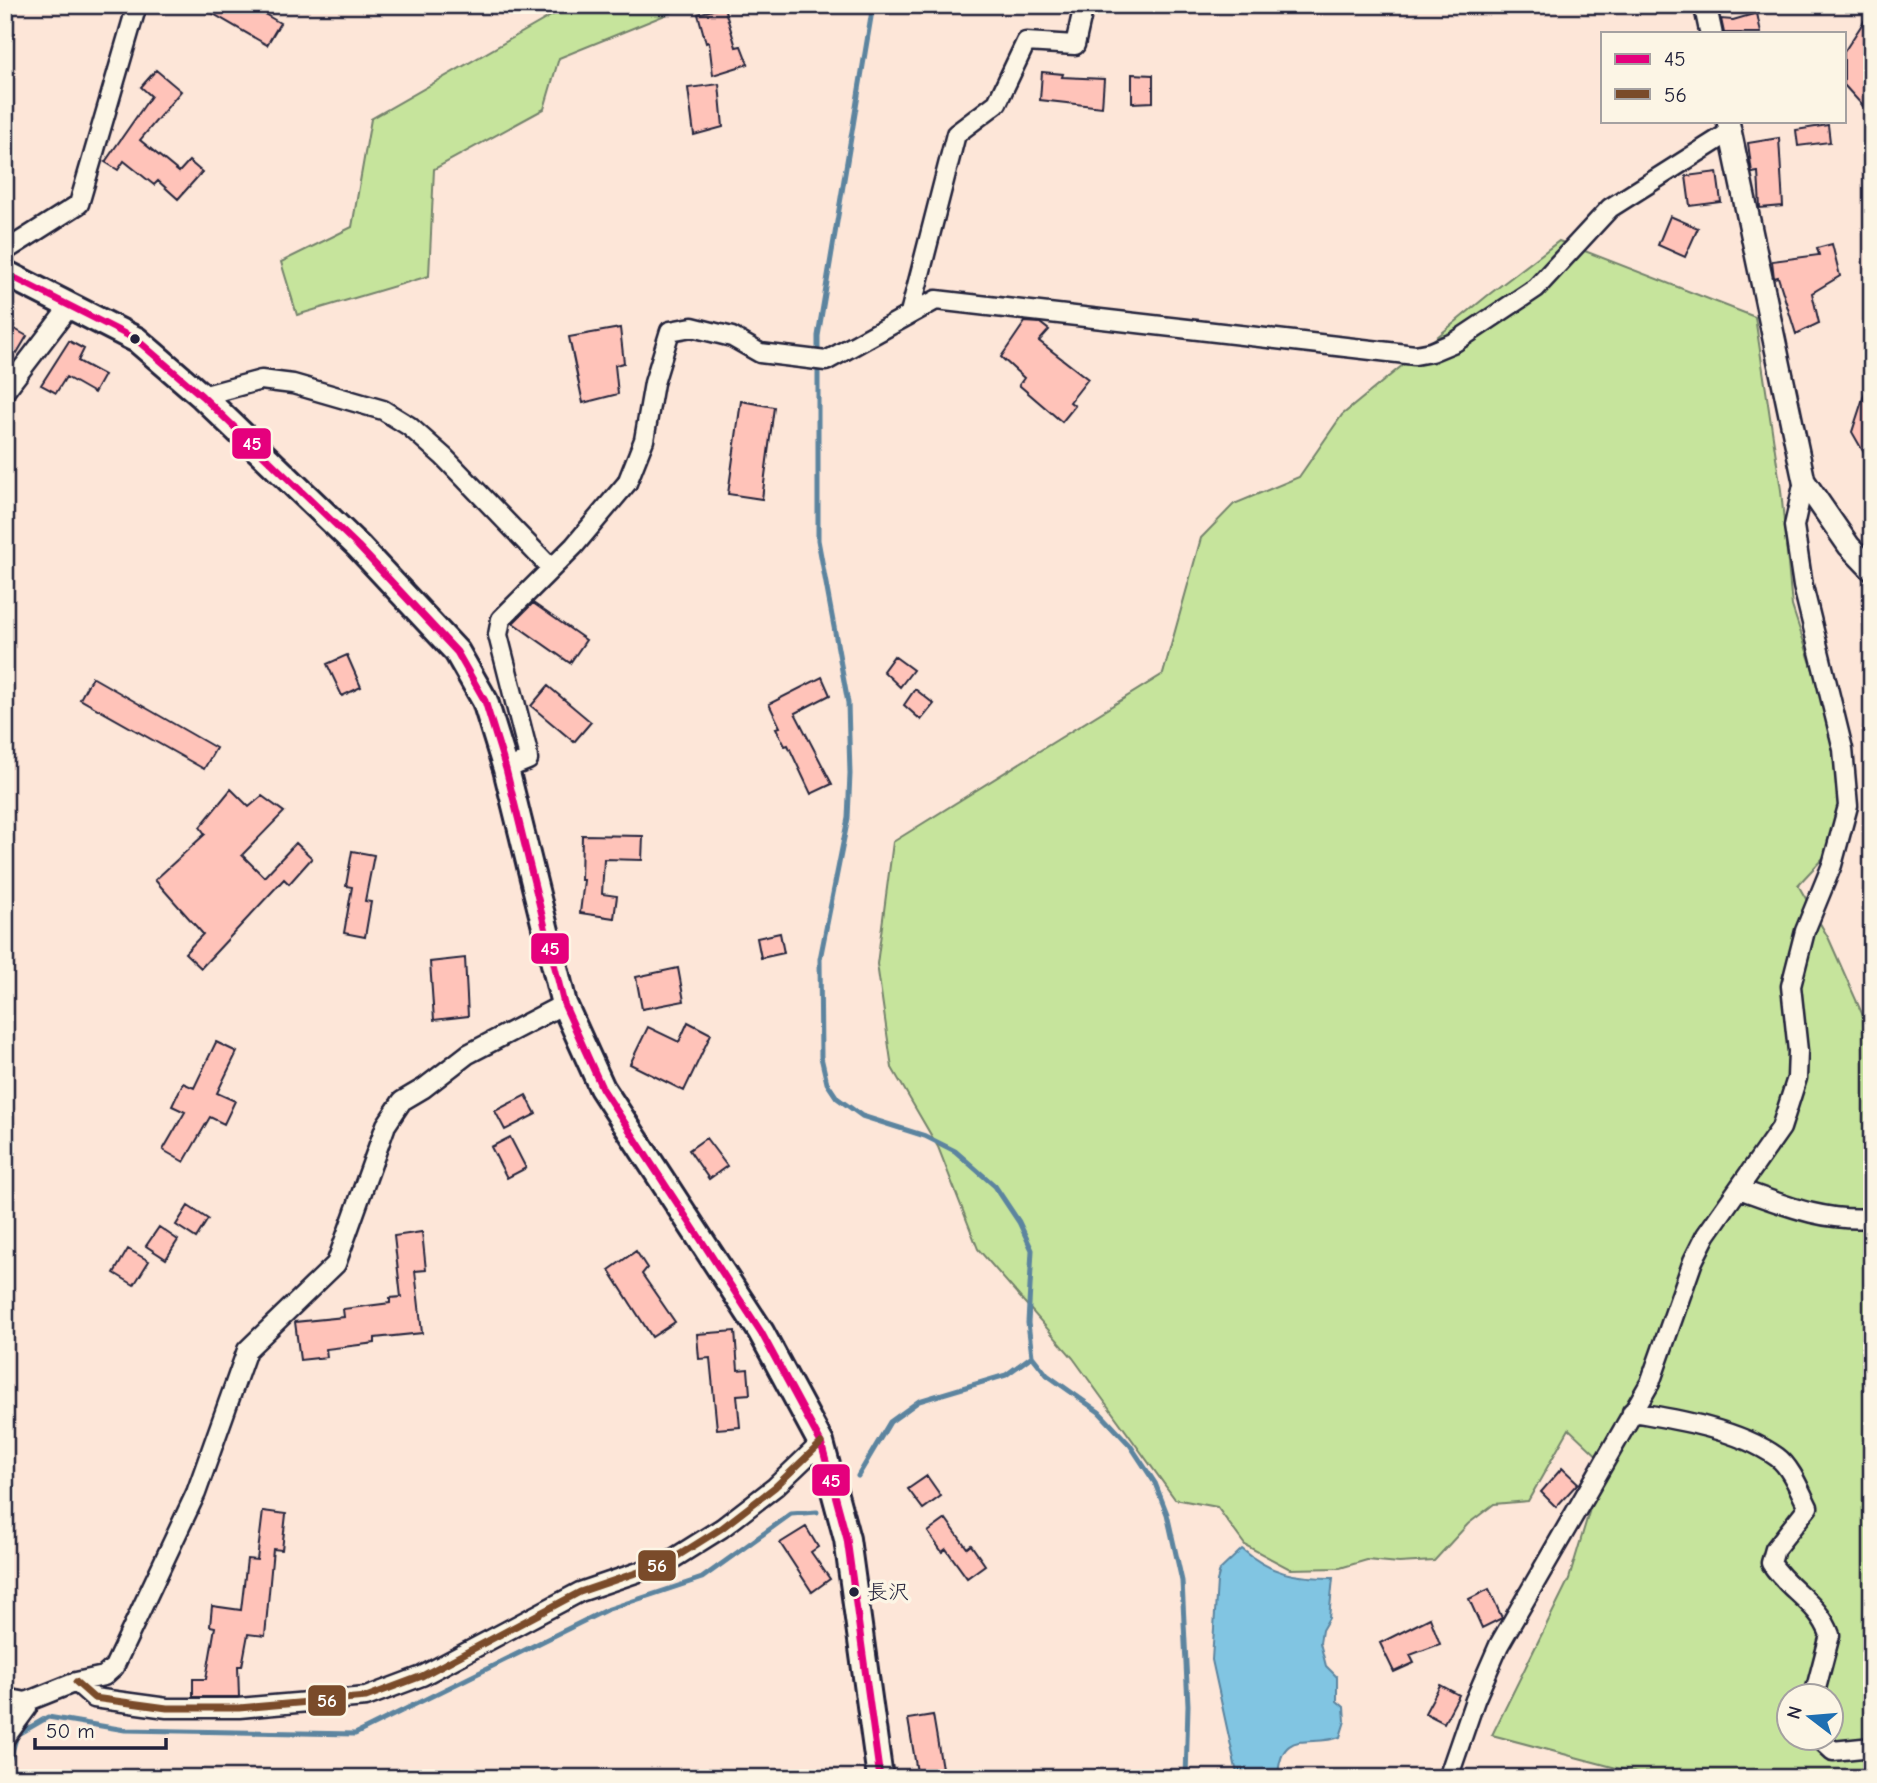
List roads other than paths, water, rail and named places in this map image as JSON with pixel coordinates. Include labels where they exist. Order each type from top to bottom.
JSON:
[{"type":"main road","points":[[5,273],[136,340],[202,396],[358,546],[457,652],[485,701],[506,769],[564,1004],[602,1088],[761,1332],[821,1443],[848,1539],[880,1778]]},
{"type":"street","points":[[5,251],[79,204],[137,5]]},
{"type":"street","points":[[911,313],[957,134],[997,103],[1026,42],[1075,45],[1084,5]]},
{"type":"street","points":[[1705,5],[1711,32]]},
{"type":"street","points":[[506,769],[528,760],[498,635],[501,619],[574,546],[627,483],[644,440],[654,383],[670,331],[692,327],[732,337],[760,353],[826,361],[936,300],[1415,355],[1431,352],[1455,342],[1536,288],[1610,208],[1729,126],[1804,481],[1849,546],[1872,570]]},
{"type":"street","points":[[5,391],[70,306]]},
{"type":"street","points":[[202,396],[261,380],[293,384],[383,410],[409,426],[444,457],[550,568]]},
{"type":"street","points":[[1448,1778],[1475,1700],[1499,1645],[1650,1383],[1693,1261],[1706,1236],[1781,1128],[1797,1078],[1798,1051],[1791,986],[1805,931],[1832,865],[1847,806],[1843,748],[1802,586],[1794,526],[1804,481]]},
{"type":"street","points":[[5,1698],[26,1702],[76,1682],[104,1676],[114,1667],[196,1493],[247,1350],[336,1264],[386,1125],[402,1101],[424,1088],[468,1054],[564,1004]]},
{"type":"street","points":[[1739,1189],[1814,1215],[1844,1220],[1872,1218]]},
{"type":"street","points":[[1632,1412],[1693,1422],[1738,1439],[1778,1457],[1793,1477],[1808,1507],[1775,1549],[1771,1563],[1782,1580],[1816,1609],[1830,1635],[1818,1682]]},
{"type":"street","points":[[76,1682],[94,1698],[167,1708],[239,1708],[366,1697],[422,1676],[580,1592],[668,1562],[722,1528],[775,1487],[821,1443]]},
{"type":"street","points":[[5,1738],[27,1708],[26,1702]]},
{"type":"street","points":[[1846,1750],[1872,1747]]},
{"type":"water","points":[[1242,1549],[1263,1564],[1284,1573],[1333,1578],[1329,1618],[1322,1630],[1320,1643],[1326,1666],[1337,1677],[1337,1701],[1344,1707],[1345,1721],[1340,1737],[1291,1745],[1284,1751],[1278,1778],[1238,1778],[1212,1660],[1217,1581],[1220,1570]]},
{"type":"waterway","points":[[873,5],[818,336],[818,540],[848,703],[850,774],[848,818],[820,959],[821,1057],[827,1083],[837,1098],[862,1116],[925,1136],[955,1151],[995,1186],[1019,1222],[1032,1250],[1028,1323],[1032,1356],[1047,1375],[1099,1412],[1130,1445],[1155,1483],[1167,1514],[1182,1581],[1188,1705],[1186,1778]]},
{"type":"waterway","points":[[858,1476],[890,1422],[919,1401],[1006,1375],[1032,1356]]},
{"type":"waterway","points":[[5,1775],[17,1735],[48,1717],[125,1730],[355,1734],[606,1610],[702,1578],[791,1514],[817,1512]]},
{"type":"place","name":"長沢","points":[[854,1592]]}]
